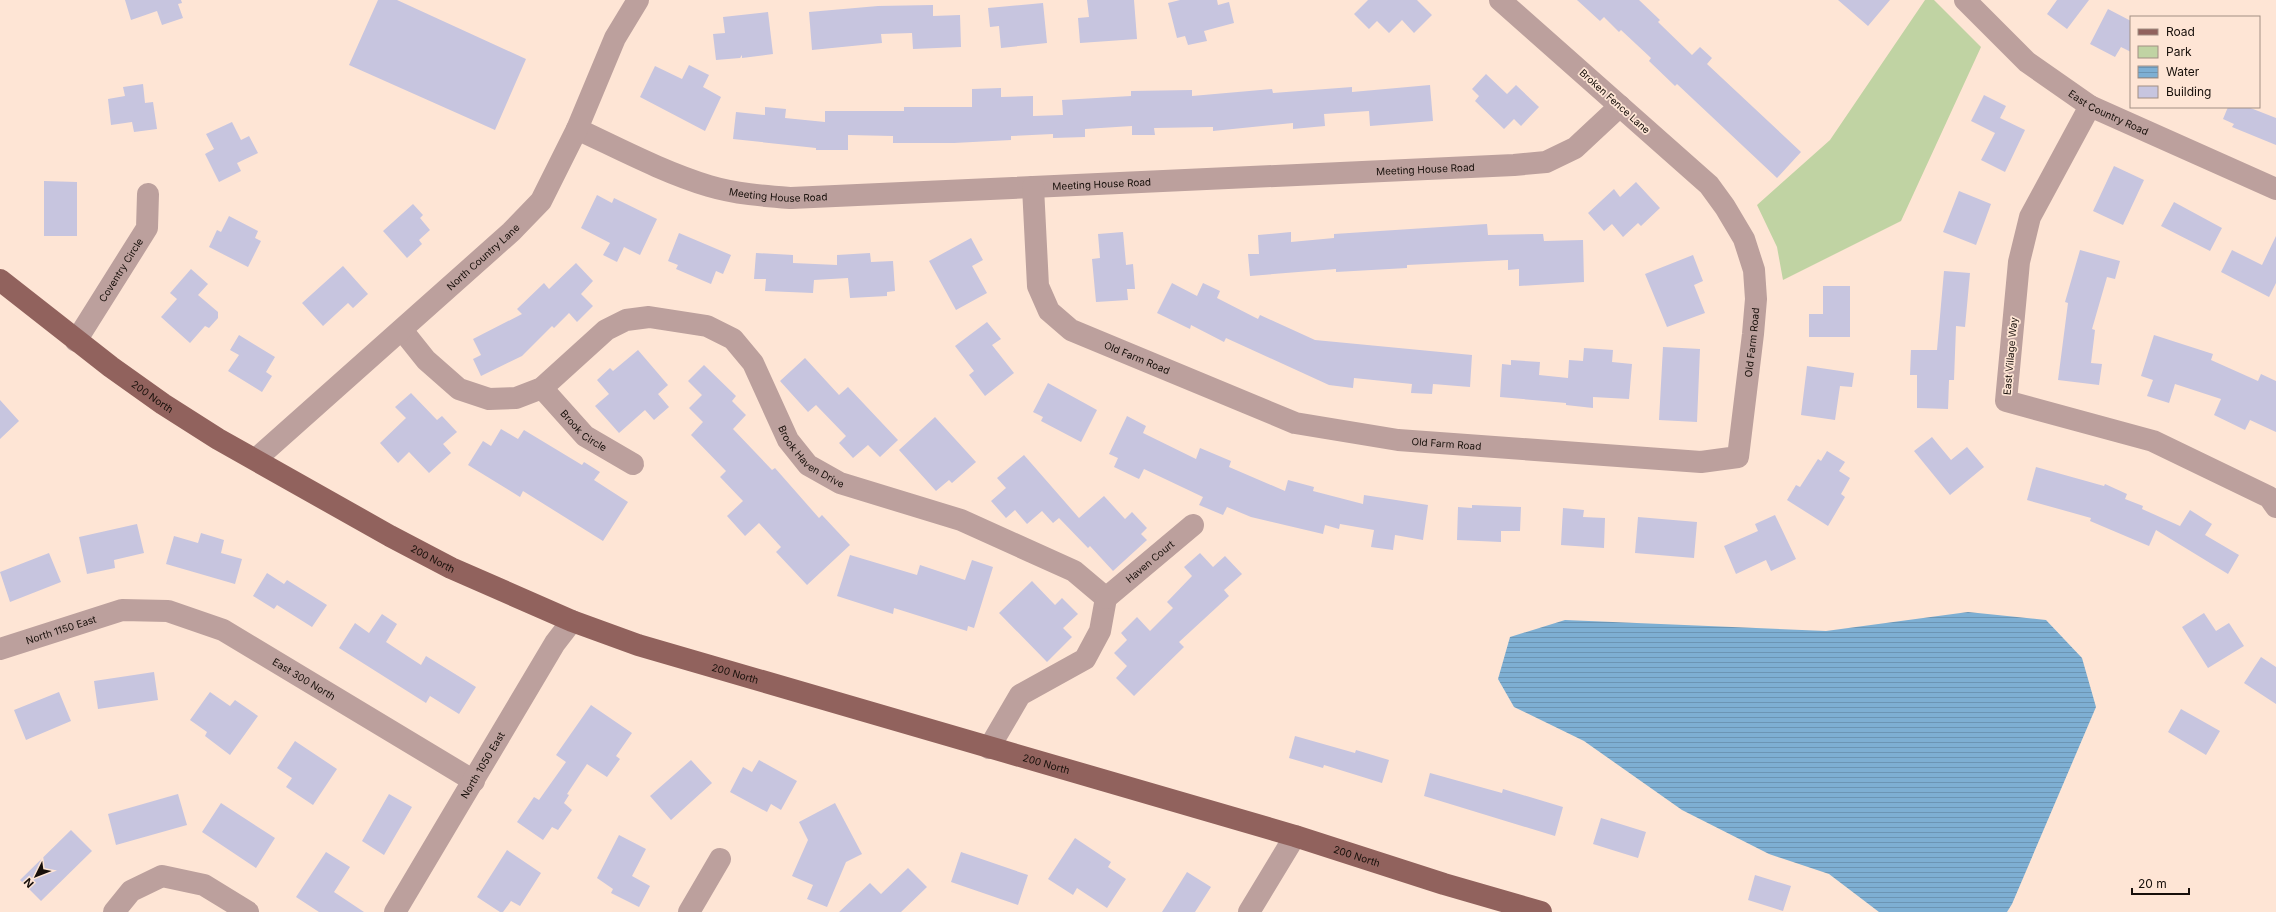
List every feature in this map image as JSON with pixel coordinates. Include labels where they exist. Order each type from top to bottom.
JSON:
[{"type":"main road","name":"200 North","points":[[2,285],[162,404],[203,430],[411,548],[479,581],[572,621],[638,645],[1294,836],[1444,884],[1541,912]]},
{"type":"street","name":"North Country Lane","points":[[256,459],[511,232],[541,201],[577,129],[615,38],[638,0]]},
{"type":"street","name":"Broken Fence Lane","points":[[1500,0],[1708,185],[1725,207]]},
{"type":"street","name":"East Country Road","points":[[1965,0],[2027,62],[2090,106],[2276,189]]},
{"type":"street","name":"Meeting House Road","points":[[577,129],[673,173],[710,186],[746,194],[791,198],[1514,166],[1546,162],[1574,148],[1620,106]]},
{"type":"street","name":"East Village Way","points":[[2090,106],[2030,217],[2019,262],[2006,401],[2153,441],[2269,497],[2276,507]]},
{"type":"street","name":"Old Farm Road","points":[[1033,187],[1038,286],[1049,311],[1071,330],[1295,423],[1398,440],[1701,462],[1738,457],[1753,334],[1756,299],[1754,270],[1744,239],[1725,207]]},
{"type":"street","name":"Coventry Circle","points":[[76,341],[147,228],[148,194]]},
{"type":"street","name":"Brook Haven Drive","points":[[402,330],[426,360],[459,389],[489,399],[516,398],[542,388],[606,330],[626,320],[649,317],[707,326],[733,339],[753,363],[788,440],[808,465],[840,483],[961,520],[1074,571],[1106,598]]},
{"type":"street","name":"Brook Circle","points":[[542,388],[585,436],[633,464]]},
{"type":"street","name":"Haven Court","points":[[1106,598],[1193,525]]},
{"type":"street","points":[[990,748],[1020,695],[1085,659],[1100,631],[1106,598]]},
{"type":"street","name":"North 1150 East","points":[[0,649],[122,610]]},
{"type":"street","name":"East 300 North","points":[[122,610],[168,611],[223,630],[474,781]]},
{"type":"street","name":"North 1050 East","points":[[395,912],[555,643],[572,621]]},
{"type":"street","points":[[1248,912],[1294,836]]},
{"type":"street","points":[[689,912],[720,859]]},
{"type":"street","points":[[114,912],[131,891],[162,876],[204,885],[248,912]]},
{"type":"green space","points":[[1925,0],[1934,0],[1981,47],[1901,221],[1783,280],[1777,247],[1757,205],[1830,140]]},
{"type":"water","points":[[1968,612],[2046,620],[2082,658],[2096,707],[2012,904],[2007,912],[1879,912],[1829,874],[1769,854],[1682,810],[1584,741],[1514,707],[1498,679],[1510,637],[1565,620],[1826,631]]},
{"type":"building","points":[[125,0],[181,0],[182,3],[178,4],[183,18],[162,25],[157,11],[131,20]]},
{"type":"building","points":[[378,0],[397,0],[526,59],[495,130],[349,65]]},
{"type":"building","points":[[1087,0],[1134,0],[1137,39],[1080,43],[1078,18],[1089,17]]},
{"type":"building","points":[[1180,0],[1217,0],[1218,5],[1229,2],[1234,23],[1204,31],[1207,41],[1188,45],[1185,36],[1177,38],[1168,3]]},
{"type":"building","points":[[1368,0],[1417,0],[1432,15],[1414,33],[1402,20],[1389,33],[1377,21],[1369,29],[1354,14]]},
{"type":"building","points":[[1577,0],[1639,0],[1660,20],[1658,22],[1692,55],[1700,47],[1712,58],[1707,64],[1801,152],[1777,178],[1677,84],[1675,86],[1649,61],[1651,58],[1621,30],[1619,32],[1604,17],[1600,21]]},
{"type":"building","points":[[1838,0],[1890,0],[1868,26]]},
{"type":"building","points":[[2057,0],[2089,0],[2067,29],[2047,14]]},
{"type":"building","points":[[1043,3],[1047,43],[1001,48],[999,26],[990,27],[988,8]]},
{"type":"building","points":[[933,5],[933,16],[960,15],[961,47],[913,49],[912,33],[881,34],[882,43],[812,50],[809,12],[878,6]]},
{"type":"building","points":[[2108,9],[2130,20],[2130,52],[2121,47],[2115,57],[2090,44]]},
{"type":"building","points":[[768,12],[773,54],[742,58],[742,55],[740,58],[716,60],[713,34],[725,33],[723,17]]},
{"type":"building","points":[[689,65],[709,75],[703,87],[721,97],[705,131],[640,97],[655,66],[682,79]]},
{"type":"building","points":[[1486,74],[1507,94],[1516,85],[1539,107],[1521,126],[1514,119],[1504,129],[1475,101],[1479,96],[1472,89]]},
{"type":"building","points":[[143,84],[145,103],[153,102],[157,129],[134,132],[132,122],[111,125],[108,99],[125,96],[123,87]]},
{"type":"building","points":[[1430,85],[1433,121],[1370,126],[1369,111],[1324,114],[1325,126],[1293,129],[1293,123],[1213,131],[1213,127],[1154,128],[1155,135],[1132,135],[1132,126],[1085,129],[1085,137],[1053,138],[1053,134],[1011,136],[1011,140],[954,143],[893,143],[893,136],[848,135],[848,150],[816,150],[816,148],[733,139],[736,112],[765,115],[765,107],[786,109],[785,118],[825,122],[825,111],[904,111],[904,107],[972,107],[972,89],[1001,88],[1001,97],[1033,96],[1033,116],[1063,115],[1062,100],[1131,96],[1131,91],[1192,90],[1192,96],[1272,89],[1273,93],[1352,87],[1352,92]]},
{"type":"building","points":[[1984,95],[2006,106],[2000,118],[2025,130],[2005,172],[1981,160],[1995,133],[1971,121]]},
{"type":"building","points":[[2228,108],[2251,108],[2276,118],[2276,145],[2232,127],[2234,124],[2223,119]]},
{"type":"building","points":[[232,122],[241,140],[249,136],[258,153],[237,163],[241,171],[219,182],[205,154],[214,149],[206,134]]},
{"type":"building","points":[[2114,166],[2144,180],[2123,225],[2093,211]]},
{"type":"building","points":[[44,181],[77,182],[77,236],[44,236]]},
{"type":"building","points":[[1636,182],[1660,208],[1641,226],[1638,223],[1623,237],[1612,224],[1604,231],[1588,213],[1614,189],[1620,197]]},
{"type":"building","points":[[1959,191],[1991,204],[1976,245],[1943,232]]},
{"type":"building","points":[[597,195],[612,203],[614,198],[657,219],[640,255],[624,247],[617,262],[603,255],[610,243],[581,228]]},
{"type":"building","points":[[2174,202],[2222,228],[2210,251],[2161,226]]},
{"type":"building","points":[[413,204],[423,215],[420,218],[430,230],[419,240],[422,244],[407,258],[383,231]]},
{"type":"building","points":[[229,216],[258,231],[255,238],[261,241],[248,267],[209,247],[217,230],[221,232]]},
{"type":"building","points":[[1487,224],[1488,235],[1543,234],[1544,241],[1583,240],[1584,282],[1519,286],[1519,269],[1508,270],[1508,260],[1407,265],[1407,268],[1336,272],[1336,269],[1250,276],[1248,254],[1259,254],[1258,235],[1291,232],[1291,242],[1334,238],[1334,234]]},
{"type":"building","points":[[1123,232],[1126,265],[1133,264],[1135,289],[1127,289],[1128,300],[1096,302],[1092,259],[1100,258],[1098,234]]},
{"type":"building","points":[[679,233],[731,255],[723,274],[716,271],[711,284],[676,269],[678,265],[668,261]]},
{"type":"building","points":[[2276,236],[2276,283],[2269,297],[2221,272],[2232,250],[2262,265]]},
{"type":"building","points":[[971,238],[983,260],[972,266],[987,293],[956,310],[929,261]]},
{"type":"building","points":[[2080,250],[2120,261],[2115,279],[2107,277],[2092,329],[2095,330],[2091,363],[2102,364],[2099,385],[2058,380],[2068,303],[2065,302]]},
{"type":"building","points":[[756,253],[793,255],[793,263],[837,265],[837,255],[870,253],[871,262],[893,261],[895,291],[887,292],[887,296],[850,298],[848,278],[814,280],[813,293],[765,291],[766,279],[754,279]]},
{"type":"building","points":[[1693,255],[1703,281],[1694,285],[1705,313],[1667,327],[1645,274]]},
{"type":"building","points":[[576,263],[593,281],[581,294],[593,306],[577,322],[569,313],[554,328],[552,326],[522,356],[481,376],[473,359],[481,355],[473,339],[522,314],[517,309],[544,283],[549,289]]},
{"type":"building","points":[[343,266],[368,294],[353,308],[348,303],[323,326],[302,303]]},
{"type":"building","points":[[191,269],[208,284],[198,295],[218,312],[218,318],[209,328],[205,326],[190,343],[161,317],[177,299],[170,293]]},
{"type":"building","points":[[1944,271],[1970,273],[1965,327],[1956,326],[1954,380],[1949,380],[1948,409],[1917,408],[1917,375],[1910,375],[1911,350],[1937,350]]},
{"type":"building","points":[[1172,283],[1197,296],[1203,283],[1220,291],[1217,298],[1258,319],[1260,315],[1315,340],[1472,355],[1470,387],[1433,384],[1432,394],[1411,393],[1412,384],[1354,378],[1353,388],[1329,385],[1226,338],[1224,342],[1191,325],[1190,329],[1157,313]]},
{"type":"building","points":[[1823,286],[1850,286],[1850,337],[1809,337],[1809,314],[1823,314]]},
{"type":"building","points":[[987,322],[1001,339],[992,345],[1014,373],[985,396],[969,375],[974,371],[955,346]]},
{"type":"building","points":[[239,335],[275,357],[266,372],[272,376],[262,392],[228,371],[239,355],[230,350]]},
{"type":"building","points":[[2154,335],[2213,354],[2211,360],[2258,381],[2261,374],[2276,381],[2276,432],[2250,420],[2245,430],[2214,415],[2221,399],[2175,384],[2169,403],[2147,396],[2153,380],[2141,376]]},
{"type":"building","points":[[1663,347],[1700,349],[1697,422],[1659,420]]},
{"type":"building","points":[[1584,348],[1613,350],[1612,362],[1632,364],[1629,399],[1593,397],[1593,408],[1566,405],[1566,403],[1500,397],[1502,364],[1511,365],[1511,360],[1540,362],[1539,375],[1568,378],[1569,360],[1583,361]]},
{"type":"building","points":[[638,350],[668,385],[658,394],[669,407],[654,420],[645,410],[619,433],[595,406],[609,394],[597,380],[610,368],[613,371]]},
{"type":"building","points":[[805,358],[839,395],[848,387],[898,440],[880,457],[868,445],[853,458],[839,443],[846,436],[816,405],[808,412],[780,381]]},
{"type":"building","points":[[704,365],[736,396],[732,401],[746,415],[733,429],[772,470],[775,468],[819,518],[822,515],[850,545],[807,585],[776,552],[781,547],[759,523],[745,536],[727,516],[743,501],[720,477],[726,471],[691,435],[703,422],[689,408],[702,395],[688,381]]},
{"type":"building","points":[[1807,366],[1854,373],[1852,387],[1840,386],[1835,420],[1801,415]]},
{"type":"building","points":[[1048,383],[1097,410],[1081,442],[1041,421],[1043,417],[1033,412]]},
{"type":"building","points":[[411,393],[437,420],[442,416],[457,432],[443,444],[451,453],[429,473],[409,452],[398,463],[380,443],[406,418],[395,407]]},
{"type":"building","points":[[0,400],[19,421],[0,439]]},
{"type":"building","points":[[1127,416],[1146,426],[1143,433],[1196,459],[1200,448],[1231,461],[1229,467],[1285,491],[1288,480],[1314,487],[1313,491],[1363,504],[1364,495],[1428,505],[1423,540],[1395,535],[1393,550],[1371,547],[1374,530],[1340,524],[1339,529],[1325,525],[1323,534],[1251,517],[1227,507],[1223,515],[1199,505],[1203,497],[1144,469],[1139,479],[1114,467],[1118,458],[1109,454]]},
{"type":"building","points":[[935,417],[976,462],[952,483],[949,480],[936,491],[899,450]]},
{"type":"building","points":[[501,429],[518,439],[524,430],[582,465],[584,462],[600,472],[594,480],[628,502],[603,541],[523,491],[520,497],[468,465],[483,441],[491,446]]},
{"type":"building","points":[[1932,437],[1951,460],[1967,447],[1984,467],[1950,495],[1914,451]]},
{"type":"building","points":[[1827,451],[1845,462],[1839,471],[1850,478],[1841,494],[1845,497],[1828,526],[1787,500],[1796,485],[1800,487],[1818,459],[1821,461]]},
{"type":"building","points":[[1024,455],[1079,518],[1104,496],[1125,519],[1132,512],[1147,528],[1141,534],[1147,540],[1113,571],[1090,546],[1088,548],[1059,518],[1053,523],[1042,511],[1027,524],[1015,510],[1006,518],[991,501],[1006,488],[997,478]]},
{"type":"building","points":[[2036,467],[2104,486],[2105,484],[2127,494],[2125,499],[2143,506],[2142,509],[2180,526],[2190,510],[2212,524],[2205,535],[2239,555],[2228,574],[2156,530],[2149,546],[2090,521],[2091,518],[2027,500]]},
{"type":"building","points":[[1472,505],[1521,507],[1520,531],[1501,531],[1501,542],[1457,540],[1458,507],[1472,508]]},
{"type":"building","points":[[1563,508],[1584,510],[1583,517],[1605,518],[1604,548],[1561,545]]},
{"type":"building","points":[[1775,515],[1796,559],[1771,571],[1766,560],[1736,574],[1724,546],[1758,531],[1755,524]]},
{"type":"building","points":[[1638,517],[1697,522],[1694,558],[1635,553]]},
{"type":"building","points":[[137,524],[144,553],[114,560],[115,568],[87,574],[79,537]]},
{"type":"building","points":[[201,533],[224,540],[221,553],[242,559],[235,584],[166,564],[174,536],[198,543]]},
{"type":"building","points":[[49,553],[61,582],[10,602],[0,572]]},
{"type":"building","points":[[1200,553],[1213,567],[1225,556],[1242,574],[1224,590],[1229,596],[1179,642],[1184,647],[1134,696],[1116,678],[1127,666],[1114,653],[1127,640],[1121,633],[1137,617],[1150,631],[1173,608],[1167,602],[1192,576],[1184,567]]},
{"type":"building","points":[[850,555],[917,575],[920,565],[965,580],[972,560],[993,567],[974,628],[968,626],[967,631],[894,608],[893,614],[837,596]]},
{"type":"building","points":[[267,573],[284,584],[287,580],[327,605],[312,627],[277,605],[274,609],[253,596]]},
{"type":"building","points":[[1032,581],[1055,605],[1062,598],[1078,614],[1063,628],[1072,637],[1047,662],[999,613]]},
{"type":"building","points":[[2204,613],[2216,631],[2229,623],[2244,646],[2208,668],[2182,627]]},
{"type":"building","points":[[382,614],[397,624],[386,642],[421,665],[426,656],[476,687],[459,714],[430,696],[426,703],[339,648],[355,623],[369,633]]},
{"type":"building","points":[[2261,657],[2276,667],[2276,704],[2244,683]]},
{"type":"building","points":[[154,672],[158,700],[98,709],[94,681]]},
{"type":"building","points":[[59,692],[71,721],[26,740],[14,710]]},
{"type":"building","points":[[210,692],[230,706],[235,700],[258,716],[230,755],[205,736],[207,732],[190,720]]},
{"type":"building","points":[[591,705],[632,733],[616,756],[620,759],[607,777],[587,764],[567,794],[569,795],[564,803],[572,810],[558,830],[552,827],[543,840],[517,822],[534,797],[539,800],[566,762],[556,755]]},
{"type":"building","points":[[2181,709],[2220,731],[2206,755],[2168,732]]},
{"type":"building","points":[[1295,736],[1355,753],[1356,750],[1389,760],[1382,783],[1324,765],[1323,768],[1289,758]]},
{"type":"building","points":[[295,741],[337,769],[313,805],[286,787],[292,778],[277,768]]},
{"type":"building","points":[[691,760],[712,783],[671,820],[650,796]]},
{"type":"building","points":[[759,760],[797,781],[781,810],[771,804],[767,812],[730,792],[743,767],[752,772]]},
{"type":"building","points":[[1430,773],[1502,793],[1503,789],[1563,807],[1555,836],[1424,796]]},
{"type":"building","points":[[178,794],[187,825],[116,845],[108,814]]},
{"type":"building","points":[[389,794],[412,807],[384,855],[362,841]]},
{"type":"building","points":[[221,803],[275,838],[256,868],[202,832]]},
{"type":"building","points":[[835,803],[862,854],[846,862],[827,907],[807,899],[813,885],[792,876],[808,840],[799,822]]},
{"type":"building","points":[[1601,818],[1646,832],[1638,858],[1593,844]]},
{"type":"building","points":[[71,830],[92,851],[41,901],[20,880]]},
{"type":"building","points":[[619,835],[646,849],[632,876],[650,886],[639,907],[611,893],[613,889],[597,878]]},
{"type":"building","points":[[1075,838],[1111,862],[1108,867],[1126,879],[1107,908],[1077,888],[1073,895],[1048,879]]},
{"type":"building","points":[[507,850],[541,873],[520,906],[511,901],[503,912],[500,912],[477,897]]},
{"type":"building","points":[[326,852],[350,867],[334,892],[364,912],[319,912],[296,897]]},
{"type":"building","points":[[961,852],[1028,875],[1018,905],[951,882]]},
{"type":"building","points":[[908,868],[927,887],[901,912],[839,912],[870,883],[881,894]]},
{"type":"building","points":[[1187,872],[1211,887],[1195,912],[1162,912]]},
{"type":"building","points":[[1755,875],[1791,886],[1783,911],[1748,900]]}]
